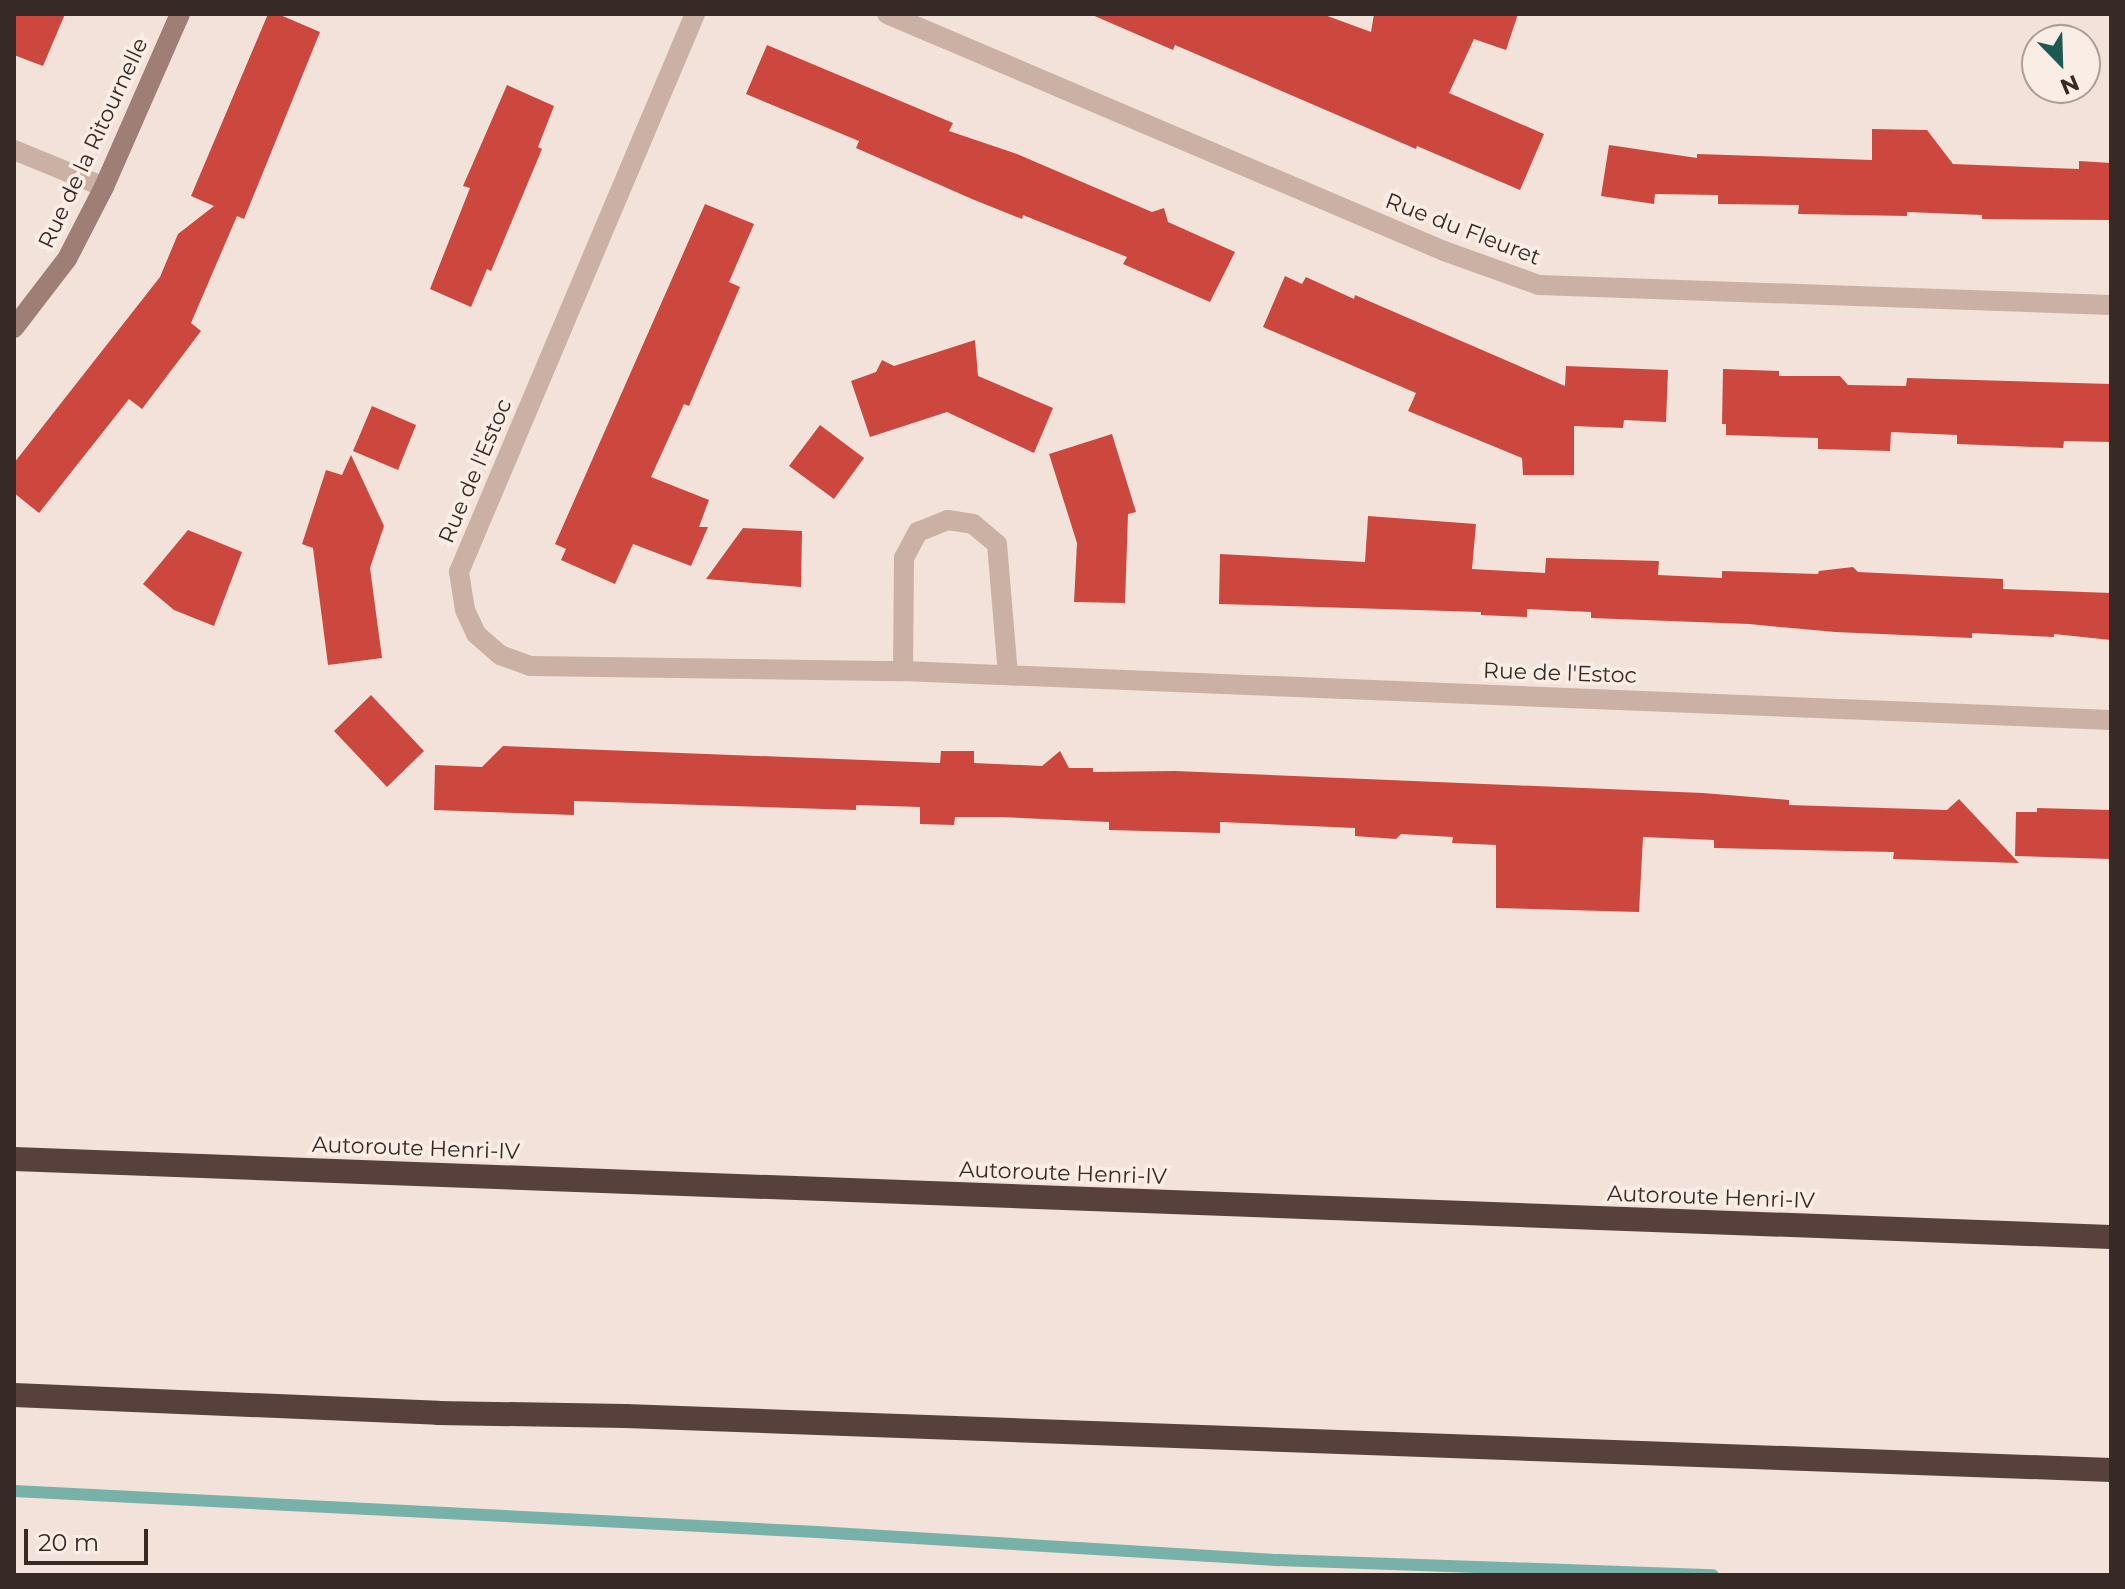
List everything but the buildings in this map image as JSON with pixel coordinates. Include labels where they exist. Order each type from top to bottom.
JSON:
[{"type":"highway","name":"Autoroute Henri-IV","points":[[14,1159],[2111,1237]]},
{"type":"highway","points":[[14,1395],[438,1413],[1048,1431],[1340,1445],[2111,1470]]},
{"type":"street","name":"Rue de la Ritournelle","points":[[14,328],[67,259],[104,187],[180,14]]},
{"type":"street","name":"Rue de l'Estoc","points":[[695,14],[459,572],[465,610],[476,634],[500,655],[530,666],[903,671],[2111,720]]},
{"type":"street","name":"Rue du Fleuret","points":[[887,14],[1444,251],[1539,285],[2111,305]]},
{"type":"street","points":[[14,150],[104,187]]},
{"type":"street","points":[[903,671],[904,558],[918,532],[948,520],[973,524],[997,544],[1008,675]]},
{"type":"waterway","points":[[14,1491],[817,1532],[1278,1560],[1713,1575]]}]
